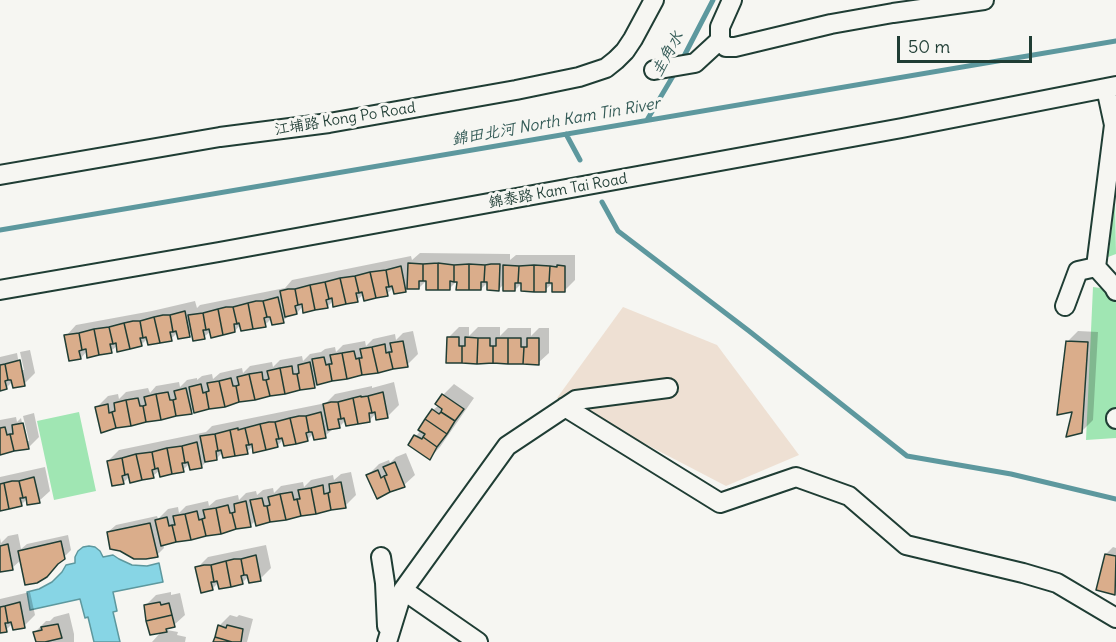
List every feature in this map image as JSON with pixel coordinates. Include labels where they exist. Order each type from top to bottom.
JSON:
[{"type":"street","name":"江埔路 Kong Po Road","points":[[0,175],[220,137],[340,121],[579,77],[606,68],[621,56],[654,0]]},
{"type":"street","points":[[727,43],[720,27],[732,0]]},
{"type":"street","points":[[654,70],[695,63],[727,43],[893,13],[984,0]]},
{"type":"street","points":[[1096,267],[1114,125],[1111,87]]},
{"type":"street","name":"錦泰路 Kam Tai Road","points":[[0,290],[879,133],[1111,87]]},
{"type":"street","points":[[1096,267],[1116,288]]},
{"type":"street","points":[[1065,306],[1078,270],[1096,267]]},
{"type":"street","points":[[387,639],[403,590],[507,446],[576,400],[668,388]]},
{"type":"street","points":[[565,407],[720,503],[796,477],[849,496],[906,544],[1057,583],[1116,618]]},
{"type":"street","points":[[381,557],[385,583],[387,639]]},
{"type":"street","points":[[403,590],[478,642]]},
{"type":"shaded area","points":[[623,307],[717,345],[799,455],[726,486],[557,398]]},
{"type":"green space","points":[[1115,201],[1116,254],[1108,257]]},
{"type":"green space","points":[[1093,287],[1116,290],[1116,438],[1086,440]]},
{"type":"green space","points":[[79,412],[96,491],[54,500],[37,421]]},
{"type":"water","points":[[89,546],[95,547],[103,557],[113,555],[132,565],[147,566],[159,563],[163,582],[113,592],[117,611],[113,612],[120,642],[94,642],[88,617],[85,618],[80,599],[30,610],[27,592],[52,582],[66,565],[75,563],[78,551]]},
{"type":"building","points":[[408,263],[423,264],[423,281],[419,281],[419,289],[407,289]]},
{"type":"building","points":[[438,263],[454,265],[454,282],[450,281],[450,290],[438,290]]},
{"type":"building","points":[[438,263],[438,290],[426,290],[426,281],[423,281],[423,264]]},
{"type":"building","points":[[469,264],[485,265],[481,290],[469,290]]},
{"type":"building","points":[[469,264],[469,290],[456,290],[454,265]]},
{"type":"building","points":[[500,264],[499,291],[487,290],[487,282],[484,282],[485,265]]},
{"type":"building","points":[[503,265],[519,266],[515,291],[503,291]]},
{"type":"building","points":[[534,265],[550,266],[546,292],[534,292]]},
{"type":"building","points":[[534,265],[534,292],[521,291],[521,283],[518,283],[519,266]]},
{"type":"building","points":[[557,265],[565,266],[565,292],[552,292],[552,283],[549,283],[550,266],[557,267]]},
{"type":"building","points":[[401,266],[406,292],[394,294],[392,286],[389,287],[386,270]]},
{"type":"building","points":[[386,270],[388,296],[376,298],[370,272]]},
{"type":"building","points":[[370,272],[376,298],[364,301],[362,292],[359,293],[355,276]]},
{"type":"building","points":[[355,276],[359,293],[356,293],[358,302],[346,304],[340,278]]},
{"type":"building","points":[[340,278],[346,304],[333,307],[325,282]]},
{"type":"building","points":[[325,282],[329,299],[326,300],[328,308],[315,310],[310,285]]},
{"type":"building","points":[[310,285],[315,310],[303,313],[302,304],[298,305],[295,289]]},
{"type":"building","points":[[295,289],[298,305],[295,306],[297,314],[285,317],[280,291]]},
{"type":"building","points":[[278,297],[284,323],[272,325],[270,317],[267,317],[263,301]]},
{"type":"building","points":[[263,301],[267,317],[264,318],[266,327],[253,329],[248,303]]},
{"type":"building","points":[[248,303],[253,329],[241,331],[233,307]]},
{"type":"building","points":[[233,307],[237,324],[234,324],[235,332],[223,335],[218,309]]},
{"type":"building","points":[[218,309],[223,335],[211,338],[209,329],[206,330],[203,313]]},
{"type":"building","points":[[185,311],[190,337],[178,339],[176,331],[173,332],[170,315]]},
{"type":"building","points":[[203,313],[205,339],[193,341],[188,315]]},
{"type":"building","points":[[170,315],[173,332],[170,332],[172,341],[160,343],[154,317]]},
{"type":"building","points":[[154,317],[160,343],[148,345],[146,337],[143,338],[140,321]]},
{"type":"building","points":[[140,321],[143,338],[140,338],[142,346],[130,349],[124,323]]},
{"type":"building","points":[[124,323],[130,349],[117,352],[109,327]]},
{"type":"building","points":[[109,327],[113,344],[110,344],[112,353],[99,355],[94,329]]},
{"type":"building","points":[[94,329],[99,355],[87,358],[86,349],[82,350],[79,333]]},
{"type":"building","points":[[79,333],[81,359],[69,361],[64,335]]},
{"type":"building","points":[[447,337],[459,337],[459,346],[462,346],[462,363],[446,363]]},
{"type":"building","points":[[465,337],[478,338],[477,364],[462,363],[462,346],[465,346]]},
{"type":"building","points":[[478,338],[490,338],[490,346],[493,346],[493,363],[477,364]]},
{"type":"building","points":[[496,338],[508,338],[508,364],[493,363],[493,346],[496,346]]},
{"type":"building","points":[[508,338],[521,338],[521,347],[524,347],[523,364],[508,364]]},
{"type":"building","points":[[527,338],[539,338],[539,365],[523,364]]},
{"type":"building","points":[[403,341],[408,367],[393,369],[389,352],[392,352],[390,343]]},
{"type":"building","points":[[1066,341],[1088,342],[1082,433],[1066,437],[1072,412],[1057,415]]},
{"type":"building","points":[[385,344],[393,369],[378,373],[372,347]]},
{"type":"building","points":[[372,347],[378,373],[362,375],[360,349]]},
{"type":"building","points":[[354,351],[356,359],[359,358],[362,375],[347,379],[342,353]]},
{"type":"building","points":[[342,353],[347,379],[332,381],[330,355]]},
{"type":"building","points":[[324,357],[326,365],[329,364],[332,381],[317,385],[312,359]]},
{"type":"building","points":[[20,360],[25,386],[13,388],[11,380],[8,380],[5,364]]},
{"type":"building","points":[[310,362],[315,388],[300,390],[298,365]]},
{"type":"building","points":[[5,364],[7,389],[0,391],[0,365]]},
{"type":"building","points":[[292,366],[293,374],[297,374],[300,390],[285,394],[280,368]]},
{"type":"building","points":[[280,368],[285,394],[270,396],[266,380],[269,379],[267,371]]},
{"type":"building","points":[[262,372],[270,396],[255,400],[249,374]]},
{"type":"building","points":[[249,374],[255,400],[239,402],[237,377]]},
{"type":"building","points":[[231,378],[233,386],[236,386],[239,402],[225,407],[219,381]]},
{"type":"building","points":[[219,381],[225,407],[209,409],[207,383]]},
{"type":"building","points":[[201,384],[203,393],[206,392],[209,409],[194,413],[189,387]]},
{"type":"building","points":[[186,388],[192,414],[176,416],[174,391]]},
{"type":"building","points":[[168,392],[170,400],[173,400],[176,416],[161,420],[156,394]]},
{"type":"building","points":[[383,392],[388,418],[376,420],[368,396]]},
{"type":"building","points":[[156,394],[161,420],[146,422],[144,397]]},
{"type":"building","points":[[442,394],[464,409],[455,421],[441,412],[442,409],[435,404]]},
{"type":"building","points":[[368,396],[372,413],[369,413],[370,422],[358,424],[353,398]]},
{"type":"building","points":[[138,398],[140,406],[143,406],[146,422],[131,426],[126,400]]},
{"type":"building","points":[[353,398],[358,424],[346,426],[344,418],[341,419],[338,402]]},
{"type":"building","points":[[126,400],[131,426],[116,428],[112,412],[115,411],[114,403]]},
{"type":"building","points":[[338,402],[341,419],[338,419],[340,428],[328,430],[323,404]]},
{"type":"building","points":[[108,404],[109,413],[112,412],[116,428],[101,433],[95,407]]},
{"type":"building","points":[[432,409],[455,421],[447,434],[425,419]]},
{"type":"building","points":[[321,412],[326,438],[314,440],[312,432],[309,432],[306,416]]},
{"type":"building","points":[[306,416],[309,432],[306,433],[308,441],[296,444],[290,418]]},
{"type":"building","points":[[290,418],[296,444],[284,446],[282,438],[279,439],[275,422]]},
{"type":"building","points":[[425,419],[447,434],[437,447],[423,437],[425,434],[418,430]]},
{"type":"building","points":[[275,422],[279,439],[276,439],[278,447],[266,450],[260,424]]},
{"type":"building","points":[[23,423],[29,449],[14,451],[10,434],[13,434],[12,425]]},
{"type":"building","points":[[260,424],[266,450],[253,453],[245,428]]},
{"type":"building","points":[[5,427],[7,435],[10,434],[14,451],[0,455],[0,428]]},
{"type":"building","points":[[238,428],[238,430],[245,428],[249,445],[246,445],[248,454],[235,456],[230,430]]},
{"type":"building","points":[[230,430],[235,456],[223,458],[221,450],[218,451],[215,434]]},
{"type":"building","points":[[215,434],[217,460],[205,462],[200,436]]},
{"type":"building","points":[[414,435],[422,439],[423,437],[437,447],[430,460],[408,445]]},
{"type":"building","points":[[197,442],[202,468],[190,470],[188,462],[185,463],[182,446]]},
{"type":"building","points":[[182,446],[184,472],[172,474],[167,448]]},
{"type":"building","points":[[167,448],[172,474],[160,477],[158,468],[155,469],[152,452]]},
{"type":"building","points":[[152,452],[154,478],[142,480],[136,454]]},
{"type":"building","points":[[136,454],[142,480],[130,483],[128,474],[125,475],[122,458]]},
{"type":"building","points":[[122,458],[124,484],[112,486],[107,461]]},
{"type":"building","points":[[395,462],[405,487],[390,492],[383,467]]},
{"type":"building","points":[[378,470],[381,478],[384,476],[390,492],[377,499],[366,475]]},
{"type":"building","points":[[34,477],[40,503],[27,505],[19,481]]},
{"type":"building","points":[[19,481],[23,498],[20,498],[22,506],[9,509],[4,483]]},
{"type":"building","points":[[341,482],[346,508],[331,510],[329,484]]},
{"type":"building","points":[[4,483],[9,509],[0,511],[0,484]]},
{"type":"building","points":[[323,485],[324,494],[328,493],[331,510],[316,514],[311,488]]},
{"type":"building","points":[[311,488],[316,514],[301,516],[297,499],[300,499],[298,490]]},
{"type":"building","points":[[292,492],[294,500],[297,499],[301,516],[286,520],[280,494]]},
{"type":"building","points":[[280,494],[286,520],[270,522],[268,497]]},
{"type":"building","points":[[262,498],[264,506],[267,506],[270,522],[256,526],[250,500]]},
{"type":"building","points":[[246,501],[251,527],[236,529],[232,513],[235,512],[234,504]]},
{"type":"building","points":[[228,505],[236,529],[221,534],[216,508]]},
{"type":"building","points":[[216,508],[221,534],[206,536],[202,519],[205,518],[203,510]]},
{"type":"building","points":[[197,511],[199,520],[202,519],[206,536],[191,540],[185,514]]},
{"type":"building","points":[[185,514],[191,540],[176,542],[172,525],[175,525],[173,516]]},
{"type":"building","points":[[167,517],[169,526],[172,525],[176,542],[161,546],[155,520]]},
{"type":"building","points":[[150,523],[158,557],[134,559],[120,551],[110,549],[107,532]]},
{"type":"building","points":[[61,541],[65,559],[47,577],[37,583],[25,585],[18,551]]},
{"type":"building","points":[[8,544],[13,570],[0,572],[0,546]]},
{"type":"building","points":[[1105,554],[1116,556],[1115,595],[1096,590]]},
{"type":"building","points":[[256,555],[261,581],[249,583],[247,575],[244,575],[241,559]]},
{"type":"building","points":[[241,559],[244,575],[241,576],[243,584],[231,587],[226,561]]},
{"type":"building","points":[[226,561],[231,587],[219,589],[217,581],[214,582],[211,565]]},
{"type":"building","points":[[211,565],[214,582],[211,582],[213,590],[201,593],[195,567]]},
{"type":"building","points":[[20,602],[25,628],[13,630],[11,622],[8,623],[5,606]]},
{"type":"building","points":[[160,602],[161,605],[169,603],[172,615],[146,621],[144,605]]},
{"type":"building","points":[[5,606],[7,632],[0,633],[0,607]]},
{"type":"building","points":[[172,615],[175,627],[166,629],[167,632],[150,635],[146,621]]},
{"type":"building","points":[[58,624],[62,638],[36,642],[33,632],[42,630],[41,627]]},
{"type":"building","points":[[218,625],[243,629],[241,642],[215,637]]},
{"type":"building","points":[[215,637],[232,642],[213,642]]},
{"type":"waterway","name":"圭角水","points":[[682,60],[713,0]]},
{"type":"waterway","name":"錦田北河 North Kam Tin River","points":[[0,230],[1116,41]]},
{"type":"waterway","name":"圭角水","points":[[647,120],[676,71]]},
{"type":"waterway","points":[[566,134],[580,160]]},
{"type":"waterway","points":[[602,202],[618,231],[907,456],[1011,474],[1116,499]]}]
